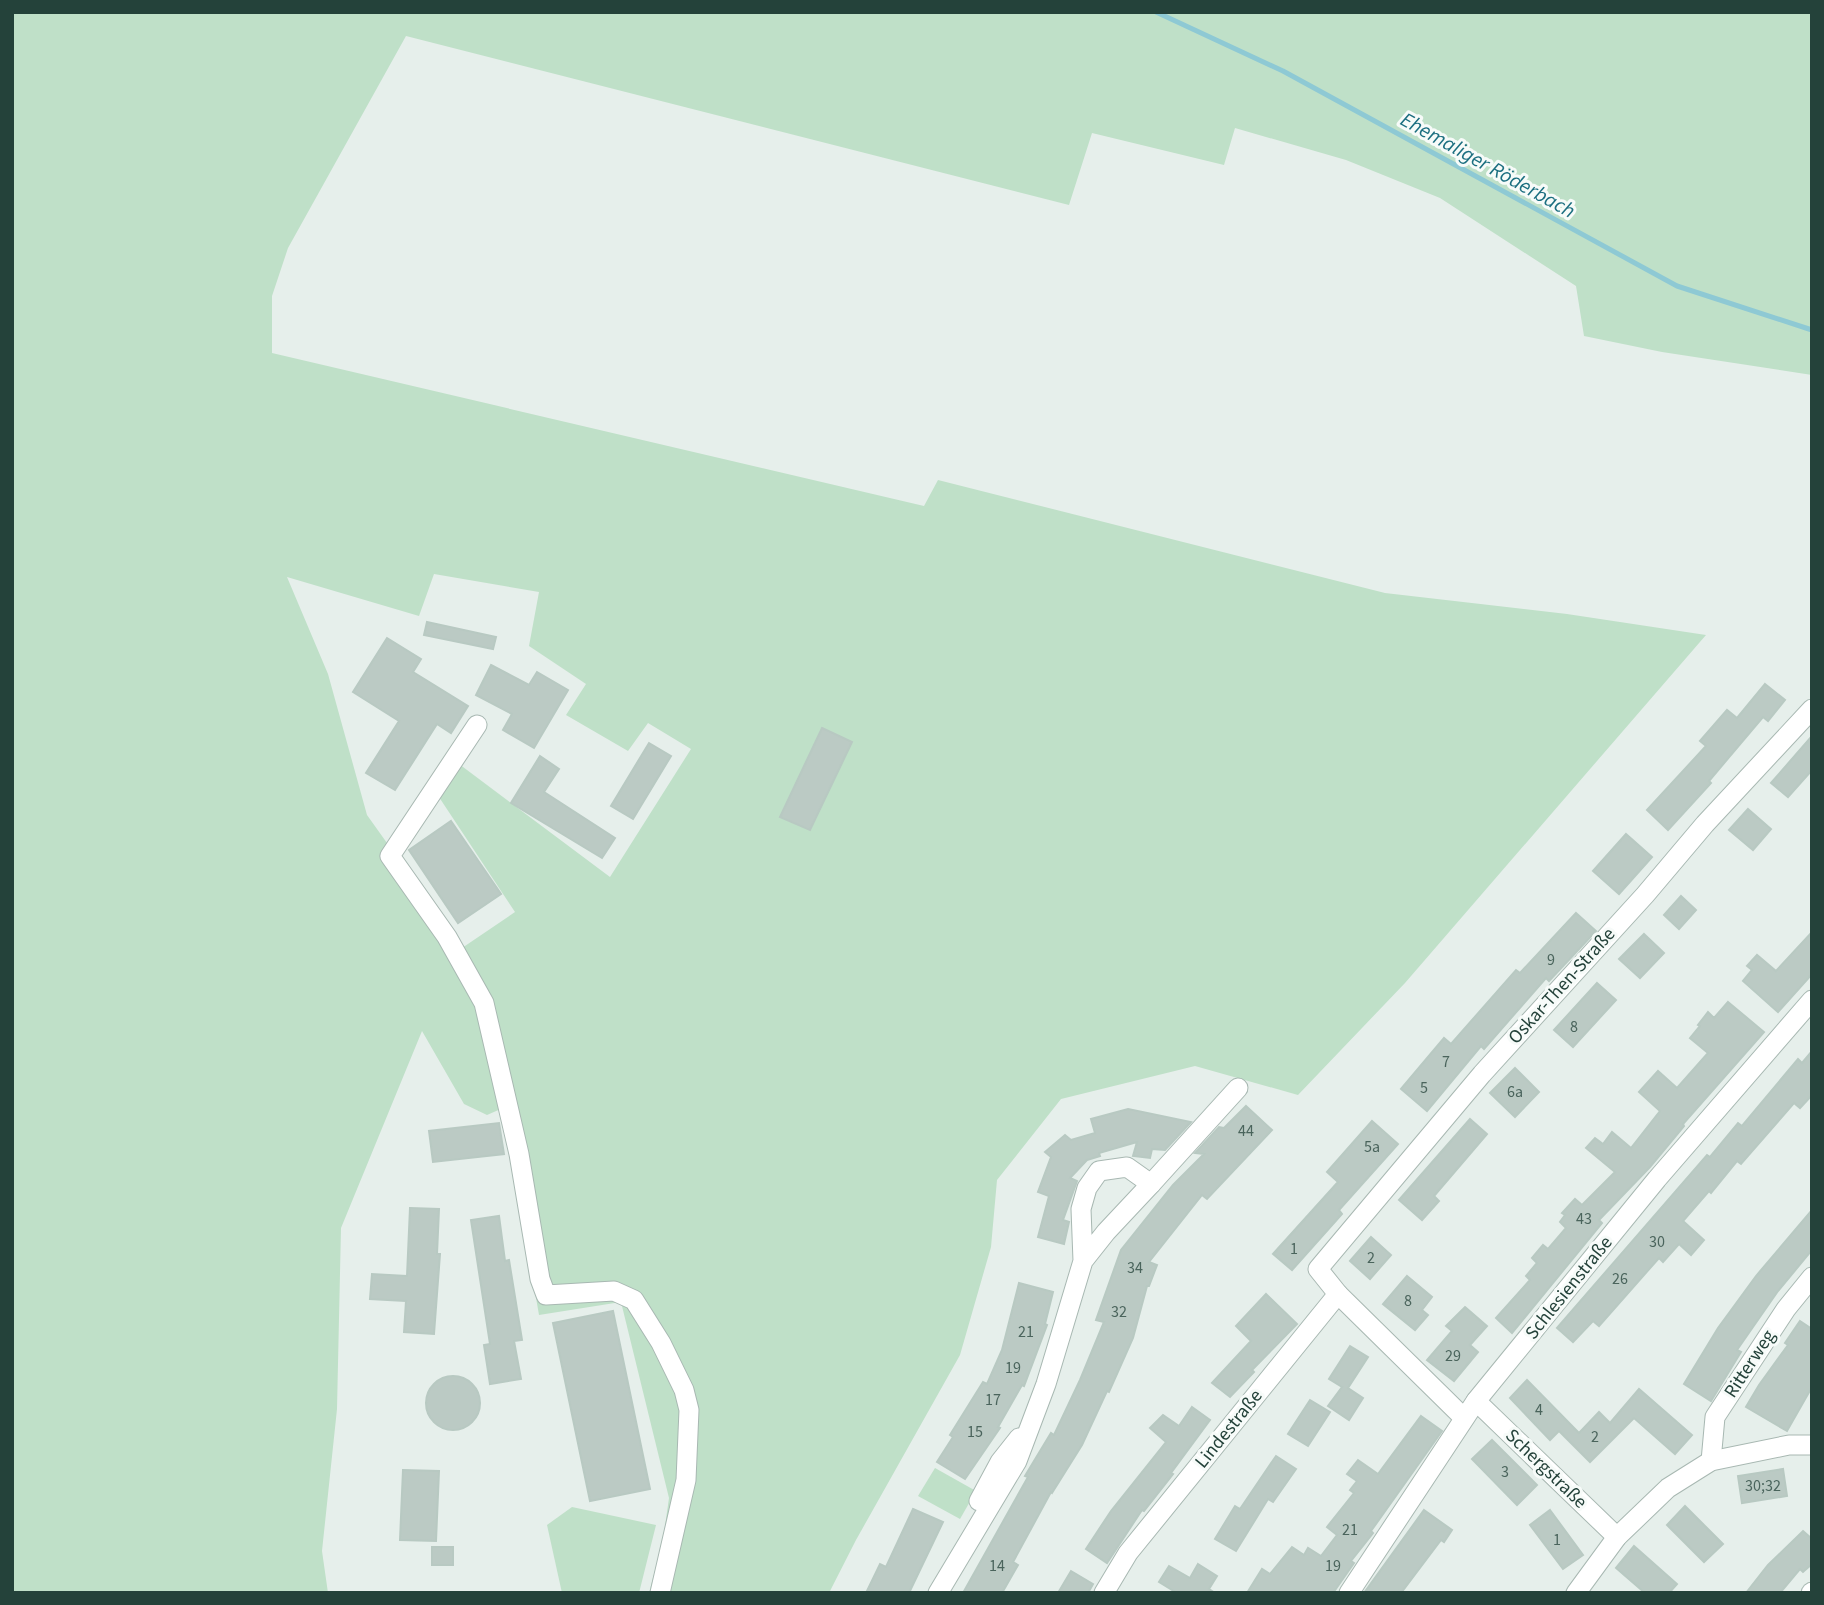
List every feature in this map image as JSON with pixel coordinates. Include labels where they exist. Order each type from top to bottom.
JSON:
[{"type":"street","name":"Oskar-Then-Straße","points":[[1338,1294],[1318,1269],[1482,1074],[1645,895],[1705,824],[1812,709]]},
{"type":"street","points":[[477,725],[390,856],[447,937],[484,1003],[519,1154],[540,1279],[546,1295],[614,1291],[634,1300],[661,1343],[684,1390],[689,1410],[686,1480],[675,1539],[660,1593]]},
{"type":"street","name":"Schlesienstraße","points":[[1349,1593],[1476,1401],[1657,1179],[1812,1000]]},
{"type":"street","points":[[1083,1261],[1106,1232],[1238,1088]]},
{"type":"street","points":[[938,1593],[1017,1461],[1046,1384],[1083,1261],[1081,1209],[1087,1188],[1099,1171],[1126,1167],[1151,1184]]},
{"type":"street","name":"Ritterweg","points":[[1711,1461],[1715,1417],[1786,1309],[1812,1277]]},
{"type":"street","points":[[1338,1294],[1464,1418]]},
{"type":"street","name":"Lindestraße","points":[[1104,1593],[1128,1553],[1338,1294]]},
{"type":"street","name":"Schergstraße","points":[[1476,1401],[1617,1537]]},
{"type":"street","points":[[1576,1593],[1617,1537],[1668,1488],[1711,1461],[1789,1445],[1812,1445]]},
{"type":"green space","points":[[12,12],[1812,12],[1812,375],[1662,352],[1584,336],[1576,286],[1440,198],[1346,160],[1235,128],[1224,165],[1092,133],[1069,205],[406,36],[288,248],[272,296],[272,353],[924,506],[938,480],[1385,593],[1567,614],[1706,635],[1405,983],[1298,1095],[1195,1066],[1061,1099],[997,1180],[991,1247],[960,1355],[829,1593],[649,1593],[663,1540],[669,1498],[621,1302],[539,1315],[503,1108],[487,1115],[464,1104],[422,1031],[341,1228],[337,1409],[322,1551],[328,1593],[12,1593]],"holes":[[[434,574],[539,592],[529,646],[586,684],[566,715],[628,751],[648,723],[691,749],[610,877],[451,758],[431,785],[515,912],[462,948],[367,815],[328,674],[287,577],[419,616]]]},
{"type":"green space","points":[[935,1468],[976,1491],[960,1519],[918,1496]]},
{"type":"green space","points":[[572,1507],[656,1525],[639,1593],[562,1593],[547,1525]]},
{"type":"building","points":[[427,622],[496,637],[493,649],[424,635]]},
{"type":"building","points":[[387,638],[421,659],[413,672],[468,706],[451,733],[437,724],[395,790],[366,773],[399,721],[353,692]]},
{"type":"building","points":[[491,665],[529,685],[537,672],[568,690],[534,748],[503,730],[512,714],[476,695]]},
{"type":"building","points":[[1765,684],[1785,700],[1768,721],[1763,717],[1709,781],[1711,783],[1668,830],[1647,810],[1706,746],[1700,741],[1727,710],[1737,718]]},
{"type":"building","points":[[822,728],[852,742],[810,830],[780,817]]},
{"type":"building","points":[[1812,736],[1812,770],[1788,797],[1771,783]]},
{"type":"building","points":[[649,743],[671,756],[633,819],[611,806]]},
{"type":"building","points":[[540,756],[559,769],[544,792],[615,838],[602,858],[511,803]]},
{"type":"building","points":[[1748,809],[1771,829],[1753,850],[1729,830]]},
{"type":"building","points":[[451,821],[501,894],[458,923],[409,850]]},
{"type":"building","points":[[1626,834],[1652,857],[1619,894],[1593,871]]},
{"type":"building","points":[[1681,896],[1696,910],[1679,929],[1664,915]]},
{"type":"building","points":[[1576,913],[1596,931],[1549,981],[1546,978],[1484,1049],[1481,1046],[1427,1111],[1401,1089],[1444,1038],[1451,1044],[1516,970],[1520,973]]},
{"type":"building","points":[[1812,932],[1812,974],[1778,1012],[1743,981],[1752,970],[1747,966],[1757,955],[1776,971]]},
{"type":"building","points":[[1644,934],[1664,953],[1640,978],[1619,959]]},
{"type":"building","points":[[1597,983],[1616,1000],[1573,1047],[1554,1030]]},
{"type":"building","points":[[1728,1002],[1764,1032],[1683,1124],[1650,1167],[1599,1220],[1602,1223],[1512,1333],[1496,1318],[1530,1280],[1526,1276],[1537,1263],[1532,1258],[1543,1245],[1548,1249],[1566,1228],[1560,1222],[1565,1215],[1562,1213],[1575,1199],[1582,1205],[1615,1172],[1586,1148],[1595,1138],[1603,1144],[1612,1132],[1631,1148],[1660,1111],[1639,1092],[1658,1071],[1677,1088],[1708,1053],[1690,1038],[1708,1012],[1714,1018]]},
{"type":"building","points":[[1812,1051],[1812,1095],[1800,1108],[1794,1103],[1741,1164],[1737,1161],[1683,1221],[1704,1240],[1691,1255],[1679,1244],[1663,1262],[1659,1258],[1599,1326],[1593,1321],[1573,1342],[1557,1328],[1707,1155],[1710,1157],[1738,1123],[1742,1126],[1798,1059],[1802,1063]]},
{"type":"building","points":[[1515,1068],[1539,1092],[1515,1117],[1490,1093]]},
{"type":"building","points":[[1246,1106],[1272,1130],[1207,1199],[1202,1195],[1149,1262],[1157,1265],[1147,1286],[1133,1338],[1082,1445],[1051,1492],[1013,1562],[1018,1565],[1002,1593],[963,1593],[1028,1477],[1025,1476],[1051,1433],[1054,1435],[1080,1380],[1104,1322],[1096,1320],[1121,1250],[1173,1185],[1204,1154],[1195,1153],[1219,1127],[1224,1128]]},
{"type":"building","points":[[1128,1109],[1191,1122],[1165,1150],[1152,1149],[1150,1158],[1133,1156],[1137,1142],[1099,1153],[1100,1156],[1087,1160],[1070,1178],[1077,1181],[1063,1220],[1069,1222],[1064,1244],[1038,1237],[1049,1196],[1038,1192],[1051,1157],[1045,1152],[1065,1135],[1071,1140],[1095,1133],[1091,1119]]},
{"type":"building","points":[[1470,1119],[1487,1134],[1434,1196],[1439,1201],[1422,1220],[1399,1200]]},
{"type":"building","points":[[1372,1121],[1398,1144],[1339,1210],[1342,1214],[1292,1270],[1273,1254],[1338,1182],[1327,1172]]},
{"type":"building","points":[[499,1123],[504,1154],[433,1162],[429,1131]]},
{"type":"building","points":[[410,1208],[439,1209],[437,1254],[440,1254],[434,1334],[404,1332],[406,1301],[370,1299],[372,1274],[407,1276]]},
{"type":"building","points":[[1812,1210],[1812,1250],[1778,1291],[1737,1350],[1741,1352],[1711,1401],[1684,1384],[1718,1328],[1756,1276]]},
{"type":"building","points":[[499,1216],[505,1261],[509,1260],[522,1340],[514,1341],[521,1379],[490,1384],[484,1345],[490,1344],[471,1220]]},
{"type":"building","points":[[1371,1237],[1391,1255],[1370,1279],[1350,1261]]},
{"type":"building","points":[[1407,1276],[1432,1297],[1422,1310],[1428,1315],[1415,1330],[1383,1304]]},
{"type":"building","points":[[1019,1283],[1053,1292],[1045,1324],[1047,1325],[1024,1386],[1022,1385],[998,1427],[1000,1428],[965,1479],[937,1462],[953,1437],[950,1435],[983,1382],[987,1384],[1002,1350]]},
{"type":"building","points":[[1266,1294],[1297,1324],[1230,1397],[1212,1383],[1251,1341],[1236,1326]]},
{"type":"building","points":[[1465,1307],[1487,1326],[1470,1345],[1478,1352],[1454,1381],[1427,1360],[1452,1331],[1446,1326]]},
{"type":"building","points":[[613,1311],[650,1489],[590,1501],[553,1323]]},
{"type":"building","points":[[1800,1321],[1812,1329],[1812,1387],[1787,1431],[1746,1407],[1788,1345],[1785,1343]]},
{"type":"building","points":[[1350,1346],[1368,1357],[1348,1388],[1363,1398],[1349,1420],[1328,1406],[1342,1387],[1329,1379]]},
{"type":"building","points":[[453,1376],[472,1384],[480,1403],[472,1422],[453,1430],[434,1422],[426,1403],[434,1384]]},
{"type":"building","points":[[1527,1380],[1579,1433],[1599,1412],[1610,1423],[1639,1389],[1692,1435],[1675,1454],[1634,1418],[1590,1462],[1559,1431],[1550,1440],[1510,1398]]},
{"type":"building","points":[[1310,1400],[1330,1412],[1308,1446],[1288,1434]]},
{"type":"building","points":[[1192,1407],[1210,1420],[1171,1473],[1173,1474],[1144,1511],[1142,1510],[1107,1563],[1086,1549],[1111,1511],[1166,1442],[1150,1428],[1163,1415],[1179,1426]]},
{"type":"building","points":[[1421,1416],[1442,1431],[1371,1531],[1373,1533],[1351,1561],[1354,1563],[1333,1593],[1247,1593],[1262,1569],[1270,1574],[1292,1547],[1304,1555],[1308,1548],[1321,1556],[1337,1535],[1327,1527],[1354,1493],[1350,1490],[1357,1481],[1347,1474],[1358,1460],[1378,1474]]},
{"type":"building","points":[[1492,1440],[1537,1485],[1517,1505],[1472,1459]]},
{"type":"building","points":[[1276,1456],[1296,1469],[1273,1502],[1268,1499],[1236,1551],[1215,1539],[1235,1506],[1240,1509]]},
{"type":"building","points":[[1783,1469],[1787,1496],[1742,1503],[1738,1476]]},
{"type":"building","points":[[403,1470],[439,1471],[436,1541],[400,1540]]},
{"type":"building","points":[[1685,1506],[1723,1544],[1704,1562],[1667,1525]]},
{"type":"building","points":[[913,1509],[943,1522],[909,1593],[866,1593],[880,1564],[886,1567]]},
{"type":"building","points":[[1424,1510],[1452,1530],[1444,1542],[1441,1540],[1401,1593],[1364,1593]]},
{"type":"building","points":[[1550,1510],[1583,1555],[1563,1569],[1530,1525]]},
{"type":"building","points":[[1803,1531],[1812,1539],[1812,1564],[1803,1572],[1800,1569],[1780,1593],[1746,1593],[1768,1565]]},
{"type":"building","points":[[1634,1546],[1677,1584],[1669,1593],[1645,1593],[1616,1568]]},
{"type":"building","points":[[432,1547],[453,1547],[453,1565],[432,1565]]},
{"type":"building","points":[[1198,1564],[1217,1576],[1209,1589],[1215,1593],[1177,1593],[1159,1582],[1169,1566],[1190,1578]]},
{"type":"building","points":[[1071,1571],[1093,1584],[1088,1593],[1058,1593]]},
{"type":"waterway","name":"Ehemaliger Röderbach","points":[[1156,12],[1283,71],[1677,286],[1812,330]]}]
